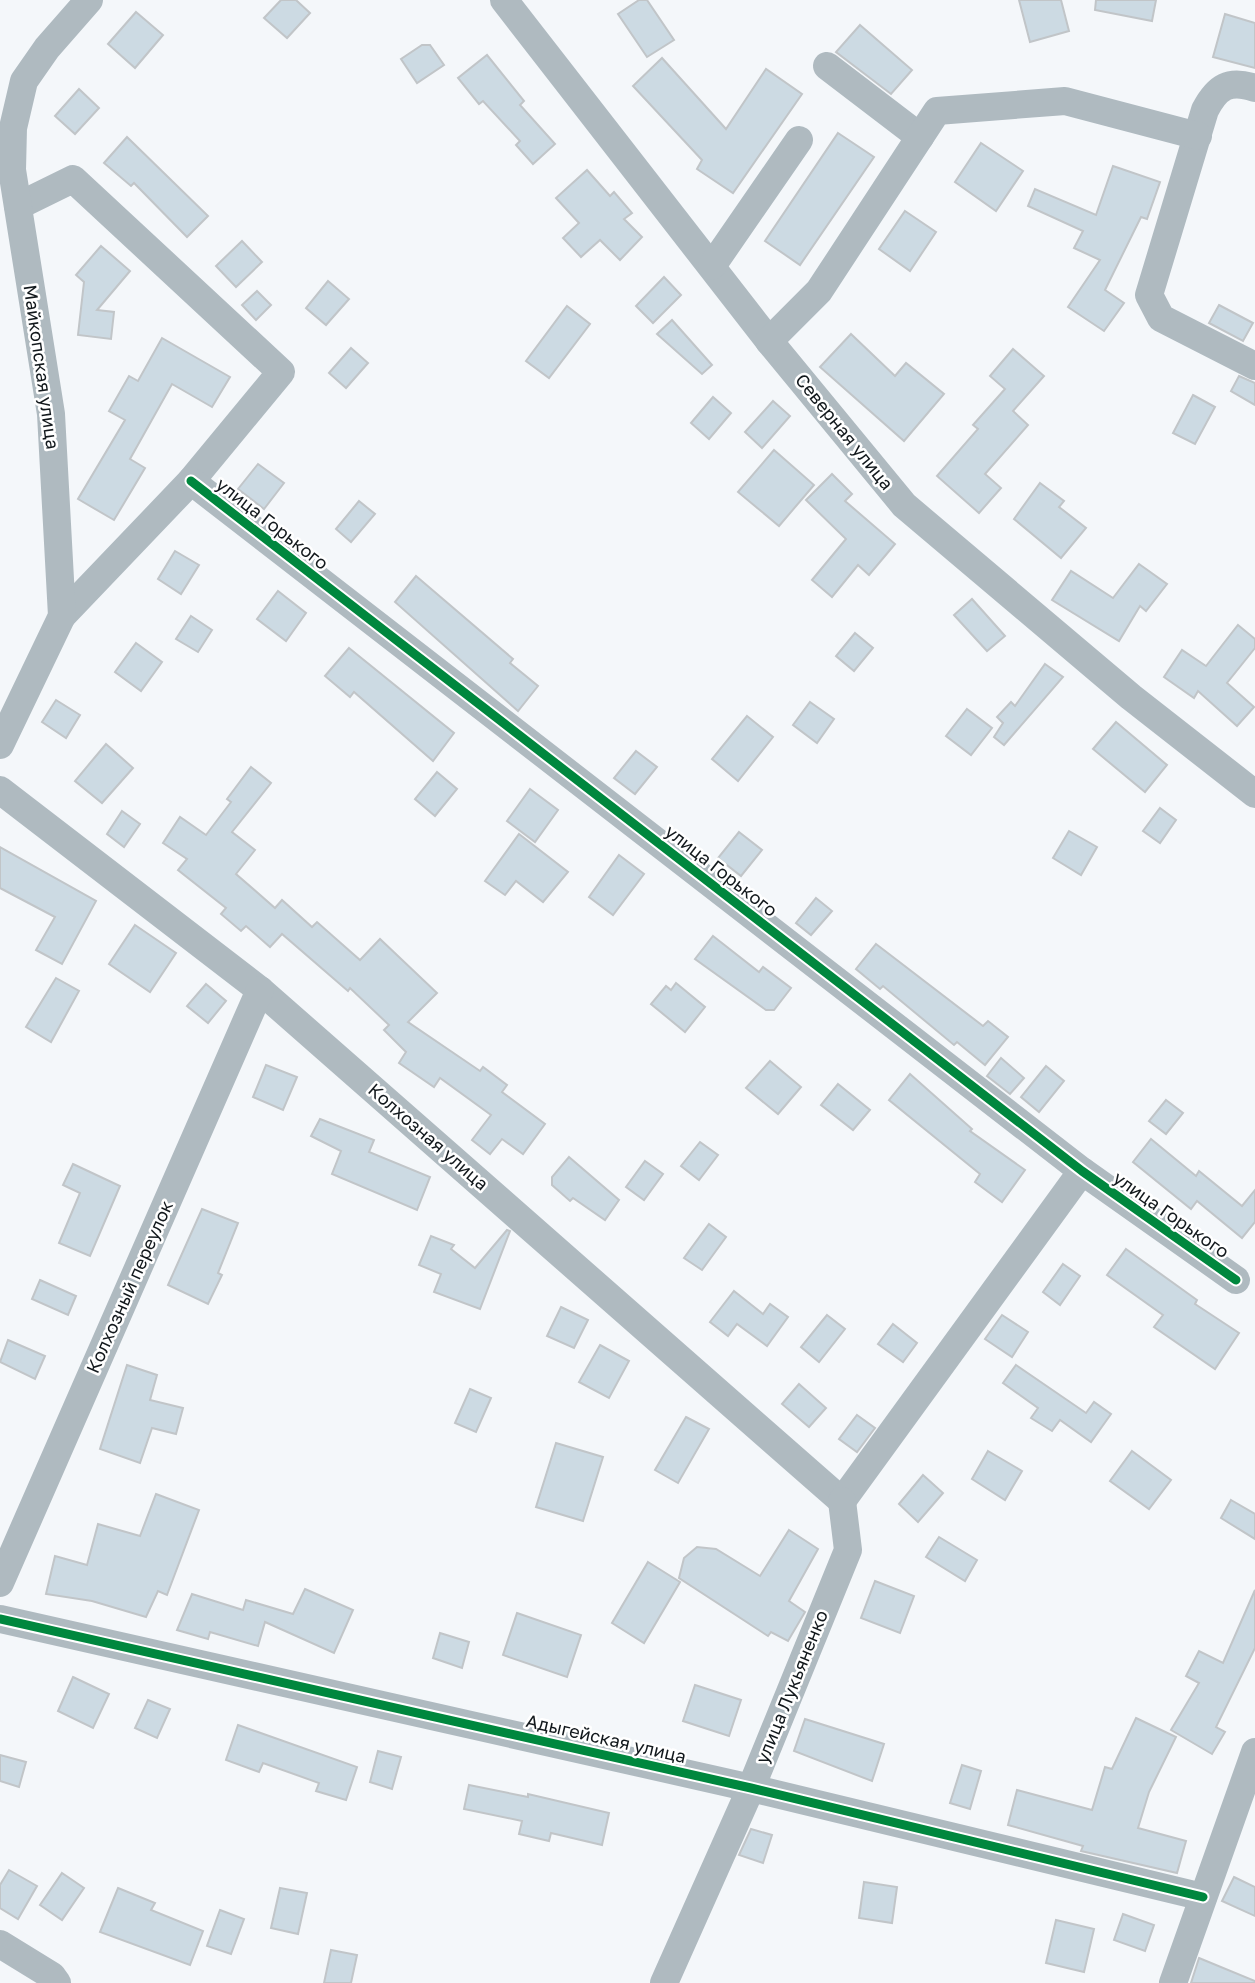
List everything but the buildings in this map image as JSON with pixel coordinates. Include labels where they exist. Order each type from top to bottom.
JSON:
[{"type":"street","name":"Майкопская улица","points":[[0,744],[62,616],[51,414],[12,170],[13,128],[24,81],[47,48],[89,0]]},
{"type":"street","name":"Северная улица","points":[[504,0],[769,341],[904,505],[1131,697],[1255,794]]},
{"type":"street","points":[[827,66],[920,137]]},
{"type":"street","points":[[1255,88],[1243,84],[1224,85],[1213,94],[1149,295],[1161,318],[1255,366]]},
{"type":"street","points":[[769,341],[819,291],[937,111],[1065,101],[1198,135]]},
{"type":"street","points":[[712,266],[799,140]]},
{"type":"street","name":"улица Горького","points":[[18,206],[73,179],[281,372],[191,481],[1082,1171],[1236,1280]]},
{"type":"street","points":[[62,616],[191,481]]},
{"type":"street","name":"Колхозная улица","points":[[0,790],[260,990],[842,1501]]},
{"type":"street","name":"Колхозный переулок","points":[[0,1583],[260,990]]},
{"type":"street","points":[[842,1501],[1082,1171]]},
{"type":"street","name":"улица Лукьяненко","points":[[664,1983],[751,1787],[848,1550],[842,1501]]},
{"type":"street","name":"Адыгейская улица","points":[[0,1619],[751,1787],[1203,1897]]},
{"type":"street","points":[[1173,1983],[1255,1752]]},
{"type":"street","points":[[0,1944],[52,1976],[57,1983]]},
{"type":"cycle path","points":[[191,481],[1082,1171],[1236,1280]]},
{"type":"cycle path","points":[[0,1619],[751,1788],[1203,1897]]}]
